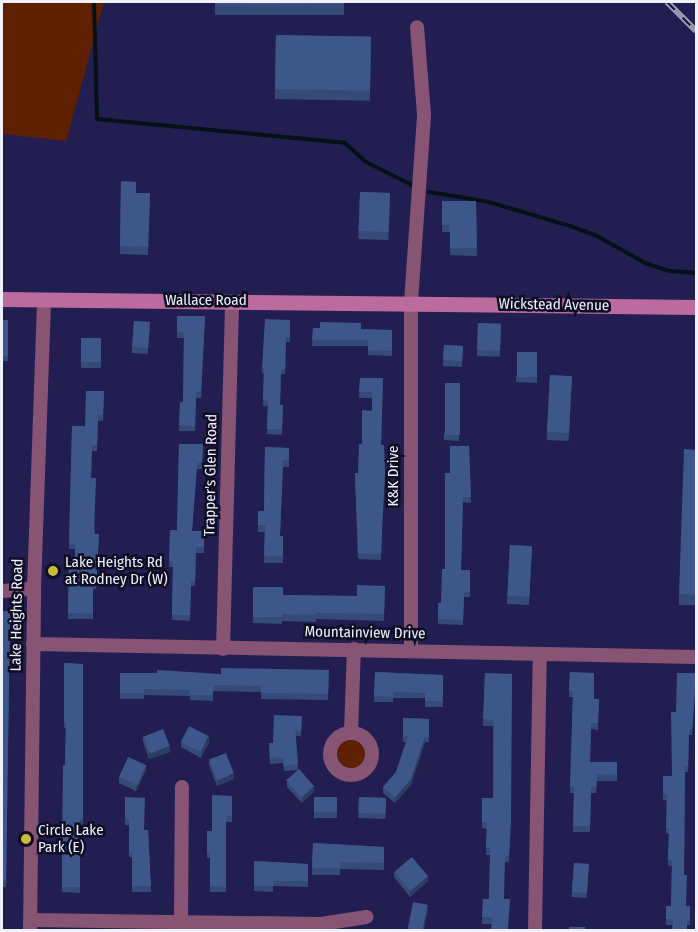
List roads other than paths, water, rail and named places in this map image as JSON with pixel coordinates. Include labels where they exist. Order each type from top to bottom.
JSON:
[{"type":"street","name":"K&K Drive","points":[[411,650],[411,302],[424,114],[417,27]]},
{"type":"street","name":"Wallace Road","points":[[2,299],[411,302]]},
{"type":"street","name":"Lake Heights Road","points":[[31,925],[34,589],[44,300]]},
{"type":"street","name":"Trapper's Glen Road","points":[[223,650],[232,302]]},
{"type":"street","name":"Wickstead Avenue","points":[[411,302],[696,307]]},
{"type":"street","points":[[2,591],[34,589]]},
{"type":"street","name":"Mountainview Drive","points":[[33,644],[223,650],[354,649],[696,657]]},
{"type":"street","points":[[351,733],[354,649]]},
{"type":"street","points":[[535,930],[540,654]]},
{"type":"street","points":[[181,921],[182,787]]},
{"type":"street","points":[[31,925],[181,921],[321,924],[366,918]]},
{"type":"waterway","points":[[94,2],[97,119],[345,143],[366,162],[414,186]]},
{"type":"waterway","points":[[429,192],[489,202],[570,226],[595,235],[645,263],[670,271],[696,273]]},
{"type":"railway","points":[[667,2],[696,31]]},
{"type":"place","name":"Lake Heights Rd at Rodney Dr (W)","points":[[53,571]]},
{"type":"place","name":"Circle Lake Park (E)","points":[[26,839]]}]
